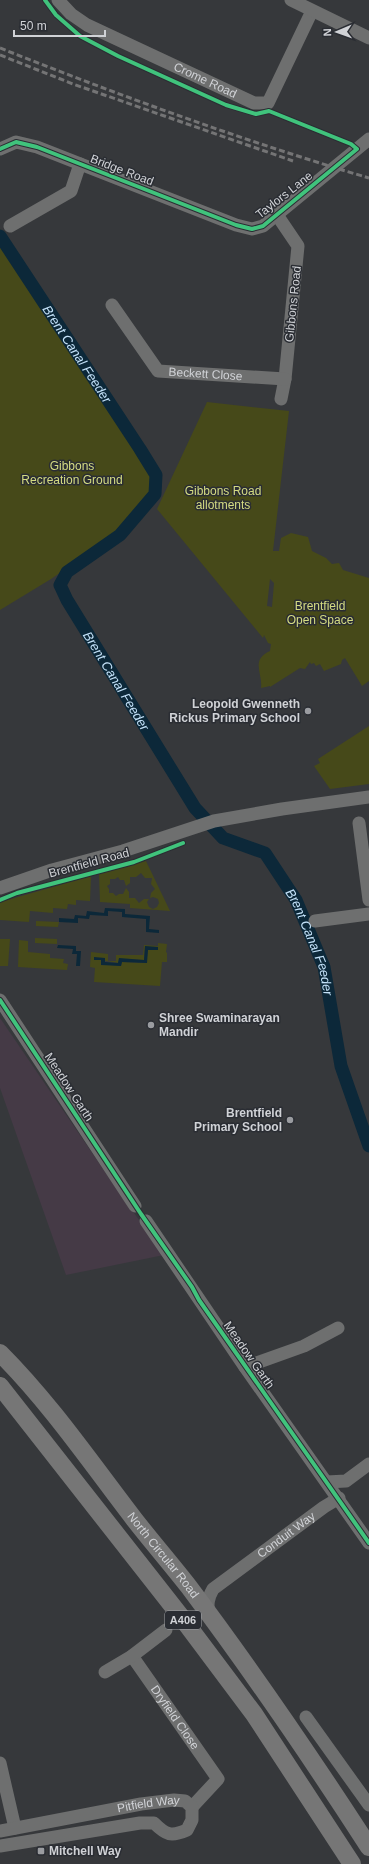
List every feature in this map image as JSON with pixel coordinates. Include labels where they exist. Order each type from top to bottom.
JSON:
[{"type":"highway","name":"North Circular Road","points":[[0,1353],[17,1369],[44,1402],[210,1616],[314,1762],[369,1847]]},
{"type":"highway","name":"North Circular Road","points":[[0,1386],[182,1618],[254,1714],[352,1864]]},
{"type":"street","name":"Crome Road","points":[[58,0],[71,14],[87,25],[254,103],[268,102],[312,11]]},
{"type":"street","points":[[291,0],[369,38]]},
{"type":"street","name":"Taylors Lane","points":[[236,225],[252,229],[263,226],[369,139]]},
{"type":"street","name":"Bridge Road","points":[[0,149],[16,142],[36,147],[236,225]]},
{"type":"street","points":[[10,226],[71,191],[80,164]]},
{"type":"street","name":"Gibbons Road","points":[[277,215],[298,246],[285,379],[281,399]]},
{"type":"street","name":"Beckett Close","points":[[112,305],[158,371],[285,379]]},
{"type":"street","name":"Brentfield Road","points":[[0,888],[52,870],[123,851],[209,822],[282,809],[369,797]]},
{"type":"street","points":[[358,823],[369,900]]},
{"type":"street","points":[[315,921],[369,914]]},
{"type":"street","name":"Meadow Garth","points":[[0,1000],[135,1206]]},
{"type":"street","name":"Meadow Garth","points":[[146,1221],[244,1367],[339,1498]]},
{"type":"street","points":[[244,1367],[304,1346],[338,1328]]},
{"type":"street","points":[[327,1482],[346,1481],[369,1464]]},
{"type":"street","points":[[339,1498],[369,1543]]},
{"type":"street","name":"Conduit Way","points":[[210,1616],[207,1606],[208,1598],[213,1589],[324,1507],[339,1498]]},
{"type":"street","points":[[105,1672],[132,1656],[166,1630]]},
{"type":"street","name":"Dryfield Close","points":[[132,1656],[218,1779],[192,1807]]},
{"type":"street","points":[[306,1717],[369,1805]]},
{"type":"street","points":[[0,1763],[15,1828]]},
{"type":"street","name":"Pitfield Way","points":[[0,1831],[141,1804],[174,1800],[185,1801],[192,1807],[192,1820],[187,1830],[178,1834],[171,1835],[166,1833],[154,1823],[140,1823],[0,1846]]},
{"type":"shaded area","points":[[0,1018],[114,1185],[164,1255],[66,1275],[0,1088]]},
{"type":"green space","name":"Gibbons Recreation Ground","points":[[0,229],[161,475],[148,496],[117,533],[51,579],[0,610]]},
{"type":"green space","name":"Gibbons Road allotments","points":[[207,402],[289,411],[273,551],[279,551],[281,538],[291,533],[308,537],[312,551],[326,558],[332,564],[339,563],[343,570],[369,578],[369,681],[362,686],[345,658],[342,660],[341,664],[324,671],[320,664],[316,666],[314,663],[311,664],[310,662],[305,669],[300,668],[270,687],[261,688],[259,667],[260,658],[270,651],[271,644],[268,643],[264,635],[263,638],[157,509]],"holes":[[[270,579],[274,583],[272,607],[267,606]]]},
{"type":"green space","points":[[369,726],[369,784],[330,789],[314,766],[320,763],[318,759]]},
{"type":"green space","points":[[146,861],[170,911],[130,908],[130,904],[100,902],[99,874]],"holes":[[[141,873],[145,878],[152,878],[151,884],[155,889],[151,893],[150,898],[153,897],[158,899],[159,903],[157,907],[153,909],[149,907],[147,902],[149,899],[144,899],[139,903],[135,898],[129,898],[129,892],[126,888],[123,894],[116,896],[113,893],[109,893],[107,886],[110,884],[110,879],[115,879],[118,877],[120,880],[124,880],[126,886],[130,883],[130,877],[136,877]]]},
{"type":"green space","points":[[91,876],[90,901],[76,900],[76,905],[68,904],[67,909],[53,908],[53,913],[30,911],[29,922],[0,920],[0,903],[4,901]]},
{"type":"green space","points":[[36,921],[59,922],[58,927],[36,926]]},
{"type":"green space","points":[[35,938],[57,939],[57,944],[35,943]]},
{"type":"green space","points":[[0,939],[10,939],[8,966],[0,966]]},
{"type":"green space","points":[[19,940],[28,941],[28,952],[50,954],[50,958],[64,959],[63,963],[68,964],[67,970],[18,967]]},
{"type":"green space","points":[[158,943],[167,944],[167,962],[162,962],[160,986],[94,982],[95,968],[90,967],[91,952],[108,954],[108,961],[116,961],[116,955],[143,955],[144,945],[158,946]],"holes":[[[145,947],[148,950],[146,963],[122,962],[121,966],[101,964],[101,960],[118,963],[119,959],[144,960]]]},
{"type":"water","points":[[105,908],[125,909],[125,914],[150,916],[149,929],[159,930],[159,933],[146,932],[146,919],[122,917],[122,912],[108,911],[108,916],[90,915],[89,919],[78,918],[78,923],[59,922],[59,918],[74,919],[75,915],[86,916],[87,911],[104,913]]},
{"type":"water","points":[[58,945],[76,946],[76,951],[81,951],[80,966],[76,966],[77,954],[72,954],[73,949],[57,948]]},
{"type":"water","points":[[145,946],[158,947],[158,950],[148,950],[147,963],[122,962],[121,966],[101,965],[101,960],[94,960],[94,957],[105,958],[105,962],[118,963],[119,958],[144,960]]},
{"type":"waterway","name":"Brent Canal Feeder","points":[[0,236],[156,475],[155,494],[120,535],[67,572],[60,585],[67,600],[195,808],[223,838],[265,853],[296,900],[324,967],[341,1066],[369,1146]]},
{"type":"railway","points":[[0,48],[183,117],[276,149],[369,178]]},
{"type":"railway","points":[[0,55],[73,84],[293,161]]},
{"type":"cycle path","points":[[0,149],[16,142],[37,147],[236,225],[252,229],[263,226],[357,149],[351,144],[269,111],[256,114],[226,105],[118,56],[80,36],[56,15],[45,0]]},
{"type":"cycle path","points":[[0,900],[17,893],[134,862],[183,843]]},
{"type":"cycle path","points":[[0,1000],[141,1214],[192,1287],[199,1300],[369,1543]]},
{"type":"place","name":"Leopold Gwenneth Rickus Primary School","points":[[308,711]]},
{"type":"place","name":"Shree Swaminarayan Mandir","points":[[151,1025]]},
{"type":"place","name":"Brentfield Primary School","points":[[290,1120]]},
{"type":"place","name":"Mitchell Way","points":[[41,1851]]},
{"type":"park label","name":"Brentfield Open Space","points":[[320,613]]}]
